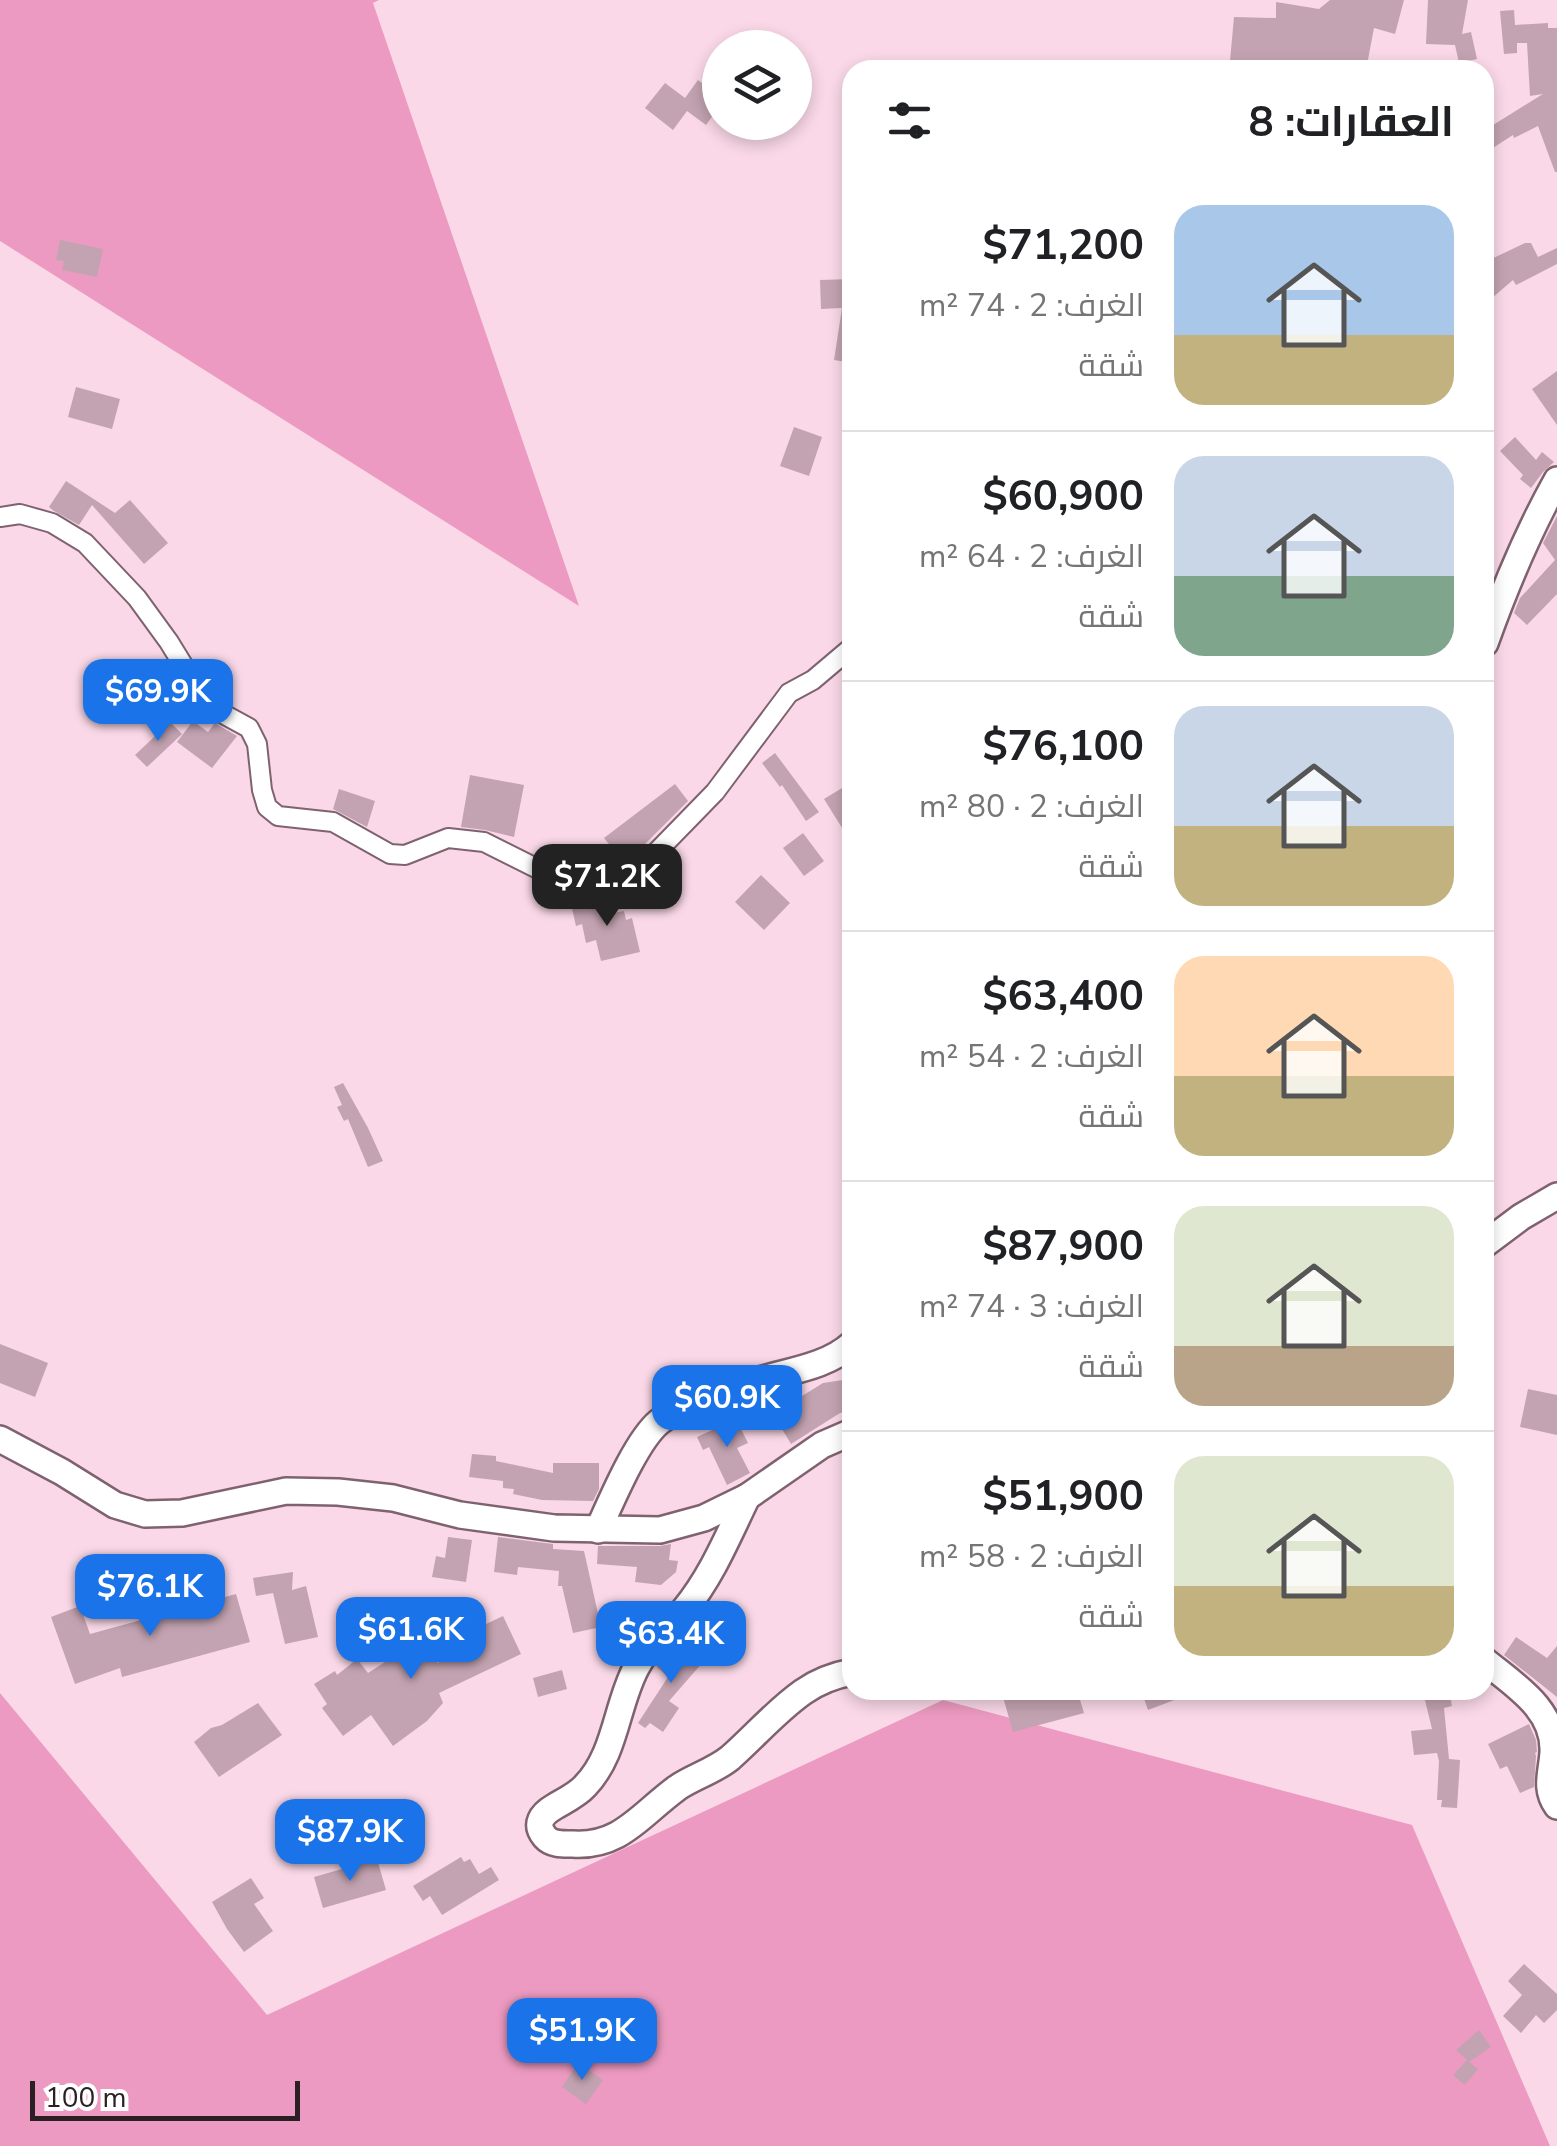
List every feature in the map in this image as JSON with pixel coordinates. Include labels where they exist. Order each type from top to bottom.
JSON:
[{"type":"street","points":[[1494,618],[1539,512],[1557,480]]},
{"type":"street","points":[[0,517],[20,514],[52,522],[85,544],[137,598],[216,710],[249,728],[256,744],[267,807],[278,816],[333,822],[390,854],[404,856],[448,838],[484,842],[588,890],[615,887],[639,870],[716,792],[790,693],[842,655]]},
{"type":"street","points":[[1494,1237],[1557,1196]]},
{"type":"street","points":[[598,1530],[634,1457],[657,1424],[696,1401],[842,1354]]},
{"type":"street","points":[[0,1439],[115,1505],[145,1514],[182,1513],[286,1492],[338,1492],[393,1498],[460,1515],[554,1528],[660,1530],[704,1518],[747,1497],[842,1437]]},
{"type":"street","points":[[747,1497],[710,1574],[683,1611],[653,1640],[634,1670],[598,1769],[583,1789],[545,1812],[539,1827],[551,1842],[592,1845],[617,1836],[679,1787],[727,1760],[807,1688],[842,1674]]},
{"type":"street","points":[[1494,1668],[1533,1700],[1550,1727],[1553,1751],[1548,1781],[1557,1806]]},
{"type":"shaded area","points":[[0,0],[379,0],[373,3],[579,606],[0,241]]},
{"type":"shaded area","points":[[0,1693],[267,2015],[943,1700],[1412,1825],[1550,2146],[0,2146]]},
{"type":"building","points":[[1330,0],[1404,0],[1395,34],[1374,28],[1368,60],[1230,60],[1234,17],[1276,18],[1276,2],[1319,9]]},
{"type":"building","points":[[1428,0],[1468,0],[1462,34],[1471,32],[1477,59],[1458,60],[1455,45],[1426,44]]},
{"type":"building","points":[[1514,10],[1515,25],[1548,23],[1548,28],[1557,28],[1557,172],[1538,126],[1494,147],[1494,124],[1543,94],[1530,96],[1527,43],[1517,43],[1517,53],[1504,54],[1500,11]]},
{"type":"building","points":[[698,80],[702,83],[702,122],[687,111],[673,130],[645,108],[665,83],[685,98]]},
{"type":"building","points":[[60,240],[103,249],[97,277],[62,270],[64,261],[56,260]]},
{"type":"building","points":[[1525,243],[1531,243],[1538,257],[1557,248],[1557,264],[1516,285],[1513,280],[1494,296],[1494,258]]},
{"type":"building","points":[[842,279],[842,308],[821,309],[820,280]]},
{"type":"building","points":[[842,308],[842,361],[834,360]]},
{"type":"building","points":[[1557,371],[1557,425],[1532,389]]},
{"type":"building","points":[[76,387],[120,399],[112,429],[68,417]]},
{"type":"building","points":[[794,427],[822,437],[809,476],[780,466]]},
{"type":"building","points":[[1515,437],[1536,460],[1542,452],[1554,462],[1531,488],[1500,451]]},
{"type":"building","points":[[66,481],[115,513],[130,500],[168,543],[144,564],[92,505],[79,525],[54,511],[49,507]]},
{"type":"building","points":[[1557,516],[1557,594],[1527,625],[1514,613],[1520,598],[1555,560],[1543,543]]},
{"type":"building","points":[[193,721],[208,732],[215,723],[237,736],[212,768],[177,742]]},
{"type":"building","points":[[170,722],[182,734],[147,767],[135,755]]},
{"type":"building","points":[[775,753],[819,812],[806,821],[762,763]]},
{"type":"building","points":[[470,775],[524,785],[514,837],[461,827]]},
{"type":"building","points":[[675,784],[688,801],[625,864],[604,838]]},
{"type":"building","points":[[842,788],[842,828],[824,799]]},
{"type":"building","points":[[339,789],[375,801],[367,827],[333,809]]},
{"type":"building","points":[[803,833],[824,861],[804,876],[783,848]]},
{"type":"building","points":[[761,875],[790,903],[764,930],[735,902]]},
{"type":"building","points":[[611,900],[614,913],[624,911],[626,920],[632,918],[640,952],[601,961],[596,940],[586,943],[582,924],[576,926],[571,904]]},
{"type":"building","points":[[343,1083],[383,1161],[368,1167],[348,1119],[344,1121],[334,1087]]},
{"type":"building","points":[[0,1344],[48,1363],[35,1397],[0,1383]]},
{"type":"building","points":[[842,1380],[842,1413],[791,1444],[773,1414],[823,1383]]},
{"type":"building","points":[[1528,1389],[1557,1395],[1557,1435],[1520,1427]]},
{"type":"building","points":[[736,1419],[748,1443],[737,1448],[750,1473],[727,1485],[709,1447],[703,1450],[697,1437]]},
{"type":"building","points":[[472,1454],[496,1456],[496,1461],[553,1473],[553,1463],[599,1463],[599,1489],[593,1501],[542,1500],[513,1494],[514,1489],[503,1488],[503,1481],[469,1477]]},
{"type":"building","points":[[448,1537],[472,1540],[466,1582],[432,1577],[436,1556],[445,1558]]},
{"type":"building","points":[[498,1537],[553,1544],[553,1549],[584,1551],[601,1627],[573,1633],[562,1586],[558,1586],[559,1571],[518,1567],[517,1575],[494,1572]]},
{"type":"building","points":[[671,1544],[669,1560],[678,1561],[676,1572],[661,1585],[635,1582],[637,1567],[597,1564],[598,1546]]},
{"type":"building","points":[[293,1572],[292,1590],[306,1586],[318,1637],[285,1644],[273,1593],[256,1596],[253,1578]]},
{"type":"building","points":[[236,1594],[250,1642],[122,1677],[120,1668],[75,1684],[51,1617],[80,1606],[90,1634]]},
{"type":"building","points":[[503,1616],[521,1654],[439,1693],[443,1703],[427,1721],[393,1746],[371,1715],[343,1736],[322,1708],[327,1704],[314,1684],[335,1671],[337,1675],[357,1659],[368,1673],[414,1636],[438,1663],[470,1639],[467,1633]]},
{"type":"building","points":[[1516,1637],[1547,1658],[1557,1646],[1557,1697],[1504,1655]]},
{"type":"building","points":[[679,1642],[703,1662],[669,1701],[679,1708],[663,1732],[650,1723],[645,1728],[638,1723],[668,1677],[657,1667]]},
{"type":"building","points":[[562,1670],[567,1689],[538,1697],[533,1678]]},
{"type":"building","points":[[1004,1700],[1080,1700],[1084,1713],[1013,1732]]},
{"type":"building","points":[[1144,1700],[1174,1700],[1148,1710]]},
{"type":"building","points":[[1425,1700],[1451,1700],[1452,1706],[1444,1708],[1449,1759],[1460,1760],[1457,1808],[1441,1807],[1442,1800],[1437,1800],[1437,1753],[1414,1755],[1411,1731],[1432,1729]]},
{"type":"building","points":[[258,1703],[282,1735],[219,1777],[194,1742],[211,1728]]},
{"type":"building","points":[[1529,1724],[1537,1752],[1534,1787],[1520,1793],[1507,1766],[1500,1769],[1488,1744]]},
{"type":"building","points":[[461,1857],[464,1862],[470,1859],[479,1874],[491,1867],[499,1880],[442,1915],[430,1896],[423,1901],[413,1886]]},
{"type":"building","points":[[377,1859],[386,1890],[323,1908],[314,1877]]},
{"type":"building","points":[[251,1878],[264,1898],[254,1904],[273,1931],[244,1952],[212,1902]]},
{"type":"building","points":[[1524,1964],[1557,1994],[1557,2010],[1544,2023],[1536,2015],[1521,2033],[1503,2016],[1522,1995],[1508,1981]]},
{"type":"building","points":[[1479,2030],[1491,2047],[1469,2062],[1478,2069],[1465,2085],[1453,2075],[1467,2060],[1456,2050]]},
{"type":"building","points":[[578,2063],[603,2080],[586,2104],[562,2087]]}]
